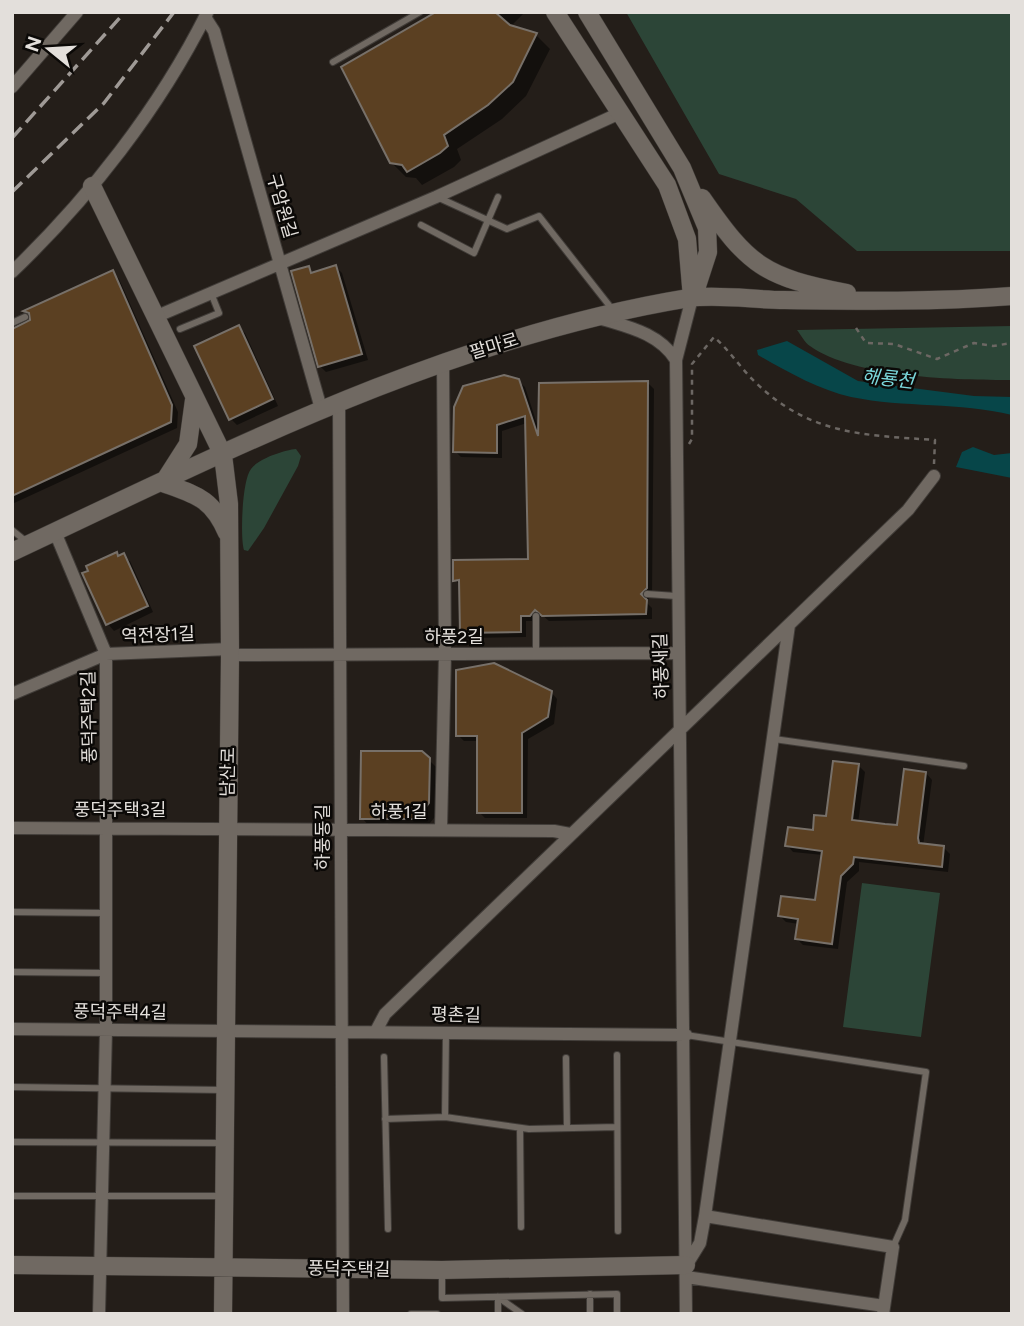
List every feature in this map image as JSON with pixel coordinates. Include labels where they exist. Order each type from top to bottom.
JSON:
[{"type":"street","points":[[12,87],[77,12]]},
{"type":"street","points":[[555,12],[667,185],[687,239],[692,298]]},
{"type":"street","points":[[12,272],[92,186],[149,108],[206,15]]},
{"type":"street","name":"구암원길","points":[[206,15],[214,31],[322,412]]},
{"type":"street","points":[[590,15],[682,168],[724,230],[746,256],[764,269],[802,283],[888,301]]},
{"type":"street","points":[[155,317],[436,197],[620,113]]},
{"type":"street","points":[[682,168],[707,228],[708,252],[692,298]]},
{"type":"street","points":[[92,186],[223,455]]},
{"type":"street","name":"팔마로","points":[[12,552],[322,412],[443,362],[537,332],[692,298],[888,301],[1012,296]]},
{"type":"street","name":"하풍새길","points":[[686,1271],[685,1035],[676,596],[676,360],[692,298]]},
{"type":"street","points":[[607,316],[667,346],[676,360]]},
{"type":"street","points":[[441,829],[445,654],[443,362]]},
{"type":"street","points":[[194,396],[193,421],[188,444],[163,483],[206,500],[215,509],[230,540]]},
{"type":"street","name":"하풍동길","points":[[339,405],[343,1314]]},
{"type":"street","name":"남산로","points":[[223,455],[230,540],[223,1314]]},
{"type":"street","points":[[376,1031],[385,1014],[908,510],[934,476]]},
{"type":"street","name":"풍덕주택2길","points":[[55,532],[106,654],[106,1030],[99,1314]]},
{"type":"street","points":[[686,1314],[686,1271],[700,1243],[705,1216],[789,625]]},
{"type":"street","name":"하풍2길","points":[[230,652],[340,656],[677,653]]},
{"type":"street","name":"역전장1길","points":[[12,694],[106,654],[230,652]]},
{"type":"street","name":"풍덕주택3길","points":[[12,828],[228,828]]},
{"type":"street","name":"하풍1길","points":[[228,828],[441,829],[554,831],[569,834]]},
{"type":"street","name":"풍덕주택4길","points":[[12,1028],[226,1031]]},
{"type":"street","name":"평촌길","points":[[226,1031],[685,1035]]},
{"type":"street","points":[[686,1271],[883,1310],[893,1247],[705,1216]]},
{"type":"street","name":"풍덕주택길","points":[[12,1265],[686,1271]]},
{"type":"lane","points":[[333,62],[420,12]]},
{"type":"lane","points":[[436,197],[507,229],[539,216],[607,316]]},
{"type":"lane","points":[[421,225],[474,253],[498,197]]},
{"type":"lane","points":[[180,329],[219,313],[211,293]]},
{"type":"lane","points":[[12,323],[25,317]]},
{"type":"lane","points":[[12,530],[29,544]]},
{"type":"lane","points":[[647,594],[676,596]]},
{"type":"lane","points":[[536,616],[536,654]]},
{"type":"lane","points":[[774,739],[964,766]]},
{"type":"lane","points":[[12,912],[106,913]]},
{"type":"lane","points":[[12,972],[106,973]]},
{"type":"lane","points":[[445,1117],[446,1032]]},
{"type":"lane","points":[[685,1035],[926,1072],[905,1220],[893,1247]]},
{"type":"lane","points":[[617,1055],[618,1231]]},
{"type":"lane","points":[[384,1057],[388,1229]]},
{"type":"lane","points":[[566,1058],[567,1128]]},
{"type":"lane","points":[[12,1087],[226,1090]]},
{"type":"lane","points":[[385,1119],[445,1117],[520,1128],[617,1127]]},
{"type":"lane","points":[[520,1128],[521,1227]]},
{"type":"lane","points":[[12,1142],[226,1143]]},
{"type":"lane","points":[[12,1196],[225,1196]]},
{"type":"lane","points":[[411,1314],[436,1313],[442,1298],[442,1270]]},
{"type":"lane","points":[[590,1294],[590,1314]]},
{"type":"lane","points":[[442,1298],[617,1294],[617,1314]]},
{"type":"lane","points":[[498,1297],[498,1314]]},
{"type":"lane","points":[[498,1297],[522,1314]]},
{"type":"path","points":[[856,328],[866,343],[894,344],[932,359],[944,358],[974,343],[993,346],[1012,343]]},
{"type":"path","points":[[686,450],[692,439],[692,364],[714,337],[754,380],[802,418],[826,428],[870,436],[934,440],[934,476]]},
{"type":"green space","points":[[626,12],[1012,12],[1012,251],[857,251],[796,199],[719,174]]},
{"type":"green space","points":[[1012,326],[1012,380],[936,378],[853,365],[829,357],[810,346],[797,330]]},
{"type":"green space","points":[[296,449],[301,456],[298,466],[264,528],[248,551],[244,550],[243,509],[251,469],[272,456]]},
{"type":"green space","points":[[862,883],[940,893],[921,1037],[843,1027]]},
{"type":"water","points":[[787,341],[858,381],[974,396],[1012,397],[1012,415],[972,408],[891,403],[839,394],[803,379],[758,355],[757,350]]},
{"type":"water","points":[[973,447],[994,455],[1012,453],[1012,478],[956,467],[962,452]]},
{"type":"building","points":[[436,12],[495,12],[510,25],[537,33],[513,82],[488,105],[444,135],[448,146],[440,153],[407,172],[402,165],[390,163],[341,67]]},
{"type":"building","points":[[336,265],[362,354],[318,367],[291,271],[309,266],[311,273]]},
{"type":"building","points":[[113,270],[172,405],[171,422],[12,496],[12,329],[30,320],[29,313],[23,311]]},
{"type":"building","points":[[239,325],[273,399],[229,420],[194,346]]},
{"type":"building","points":[[504,375],[519,379],[538,436],[539,383],[648,381],[647,588],[641,594],[647,600],[646,614],[542,616],[535,610],[530,616],[521,616],[521,632],[460,633],[459,580],[453,581],[453,560],[528,559],[525,416],[497,425],[497,453],[453,452],[454,407],[463,386]]},
{"type":"building","points":[[117,552],[118,556],[124,553],[148,606],[106,625],[82,573],[88,571],[86,566]]},
{"type":"building","points":[[494,663],[552,691],[548,717],[522,733],[522,813],[477,813],[477,736],[456,736],[456,670]]},
{"type":"building","points":[[361,751],[422,751],[430,758],[429,803],[417,819],[360,819]]},
{"type":"building","points":[[833,761],[859,764],[852,820],[885,824],[897,825],[904,769],[926,772],[919,843],[944,846],[942,867],[854,857],[853,864],[841,876],[832,944],[795,939],[798,919],[778,916],[781,896],[815,900],[822,851],[785,846],[788,827],[813,830],[814,815],[826,816]]},
{"type":"railway","points":[[12,138],[125,12]]},
{"type":"railway","points":[[12,192],[104,103],[174,12]]},
{"type":"water label","name":"해룡천","points":[[888,378]]}]
